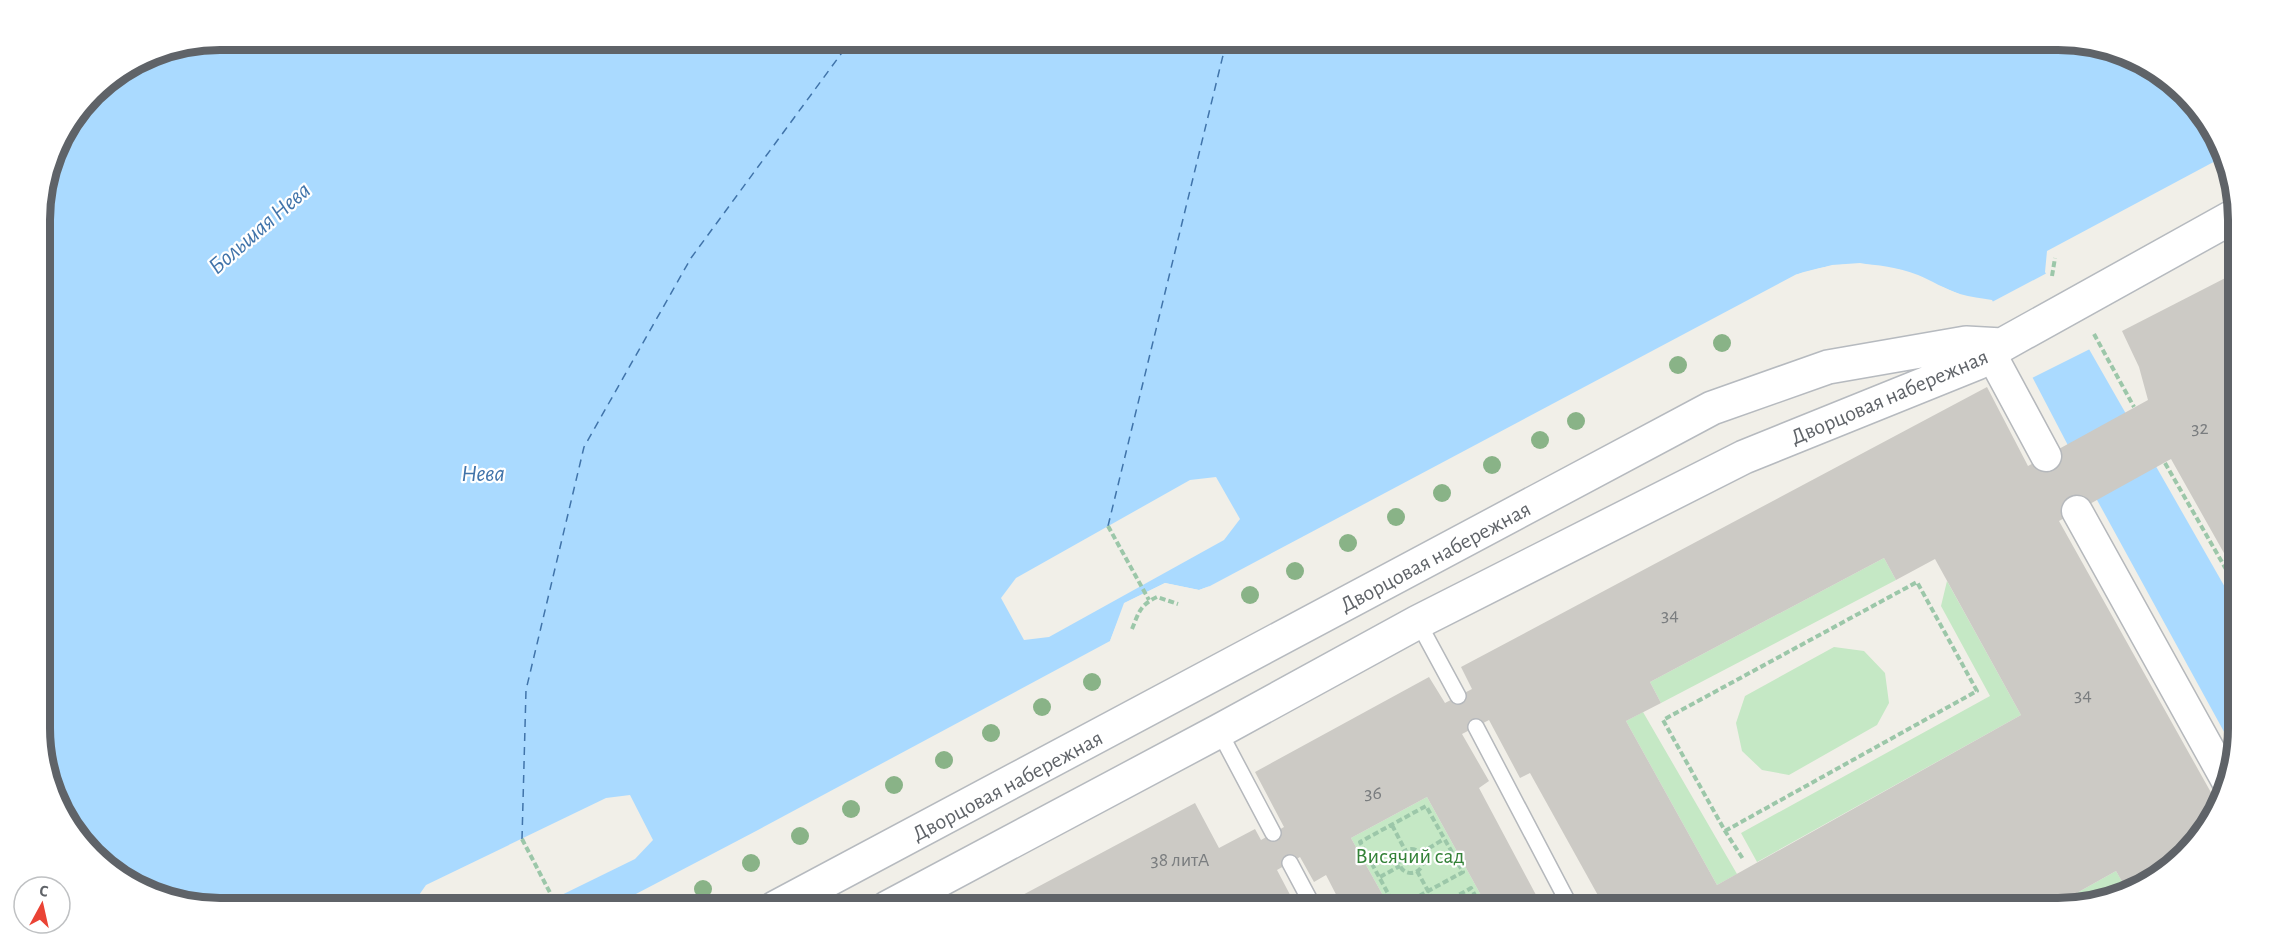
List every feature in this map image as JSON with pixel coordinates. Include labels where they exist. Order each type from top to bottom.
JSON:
[{"type":"main road","points":[[1997,350],[2228,219]]},
{"type":"main road","name":"Дворцовая набережная","points":[[794,898],[1712,408],[1828,367],[1966,343],[1997,350]]},
{"type":"main road","name":"Дворцовая набережная","points":[[906,898],[1418,622],[1744,456],[1977,363],[1997,350]]},
{"type":"street","points":[[1997,350],[2046,456]]},
{"type":"street","points":[[2076,511],[2221,770]]},
{"type":"lane","points":[[1418,622],[1458,696]]},
{"type":"lane","points":[[1476,728],[1565,897]]},
{"type":"lane","points":[[1219,731],[1273,833]]},
{"type":"lane","points":[[1290,863],[1308,897]]},
{"type":"path","points":[[2052,277],[2055,258]]},
{"type":"path","points":[[2094,334],[2134,407]]},
{"type":"path","points":[[2165,463],[2228,573]]},
{"type":"path","points":[[1108,526],[1149,600]]},
{"type":"path","points":[[1725,831],[1977,690],[1917,582],[1664,720],[1725,831],[1743,859]]},
{"type":"path","points":[[1132,628],[1142,605],[1149,600],[1157,597],[1178,603]]},
{"type":"path","points":[[1390,897],[1360,842],[1426,806],[1463,872],[1416,897]]},
{"type":"path","points":[[1392,825],[1405,850]]},
{"type":"path","points":[[522,838],[552,898]]},
{"type":"path","points":[[1421,853],[1444,839]]},
{"type":"path","points":[[1414,848],[1421,853],[1423,863],[1417,871],[1407,872],[1400,866],[1399,856],[1405,850],[1414,848]]},
{"type":"path","points":[[1379,878],[1400,866]]},
{"type":"path","points":[[1417,871],[1431,897]]},
{"type":"path","points":[[1455,897],[1471,888],[1476,897]]},
{"type":"green space","points":[[1884,558],[1896,580],[1661,703],[1650,682]]},
{"type":"green space","points":[[1947,581],[2021,715],[1757,862],[1741,833],[1990,696],[1941,606]]},
{"type":"green space","points":[[1834,647],[1864,651],[1885,673],[1889,703],[1877,725],[1789,775],[1762,770],[1742,751],[1736,723],[1745,696]]},
{"type":"green space","points":[[1643,712],[1737,874],[1717,885],[1626,721]]},
{"type":"green space","name":"Висячий сад","points":[[1427,797],[1482,897],[1384,897],[1351,838]]},
{"type":"green space","points":[[2116,871],[2124,885],[2102,892],[2070,897]]},
{"type":"water","name":"Нева","points":[[2058,49],[2091,53],[2143,72],[2178,99],[2205,134],[2215,154],[2217,160],[2047,251],[2045,272],[2228,592],[2227,737],[2085,478],[1992,300],[1960,294],[1902,270],[1856,264],[1826,267],[1795,275],[1210,586],[1199,590],[1165,583],[1125,603],[1110,641],[629,898],[208,897],[186,894],[144,880],[125,869],[92,840],[67,803],[53,761],[49,728],[50,208],[55,175],[62,154],[72,134],[85,116],[107,92],[134,72],[154,62],[186,53],[208,50]]},
{"type":"pier","points":[[1860,263],[1901,270],[1959,294],[1954,295],[1916,278],[1874,267],[1845,266],[1800,276],[1795,275],[1832,265]]},
{"type":"pier","points":[[2047,273],[2051,276],[2092,348],[2030,379],[1990,303],[1987,302],[1992,302]]},
{"type":"pier","points":[[1216,477],[1240,519],[1224,540],[1049,637],[1024,640],[1001,598],[1016,578],[1190,480]]},
{"type":"pier","points":[[1165,583],[1199,590],[1210,586],[1197,593],[1166,586],[1127,606],[1118,632],[1110,641],[1124,603]]},
{"type":"pier","points":[[630,795],[653,840],[635,859],[556,898],[417,898],[426,885],[606,798]]},
{"type":"building","points":[[2228,277],[2228,560],[2171,459],[2059,521],[2213,796],[2205,813],[2178,848],[2143,875],[2124,885],[2116,871],[2069,897],[1599,897],[1530,773],[1520,778],[1489,720],[1462,734],[1489,781],[1479,788],[1537,897],[1482,897],[1427,797],[1351,838],[1384,897],[1338,897],[1326,875],[1314,882],[1300,857],[1277,870],[1291,897],[1195,897],[1193,894],[1187,897],[1018,898],[1195,803],[1219,848],[1255,829],[1261,840],[1284,827],[1255,772],[1429,677],[1445,703],[1472,689],[1461,667],[1987,387],[2028,466],[2148,400],[2139,367],[2122,331]],"holes":[[[1884,558],[1896,580],[1935,559],[2021,715],[1717,885],[1626,721],[1661,703],[1650,682]]]},
{"type":"ferry route","points":[[1108,526],[1224,49]]},
{"type":"ferry route","points":[[522,839],[526,690],[584,447],[691,258],[844,50]]},
{"type":"water label","name":"Большая Нева","points":[[259,228]]}]
